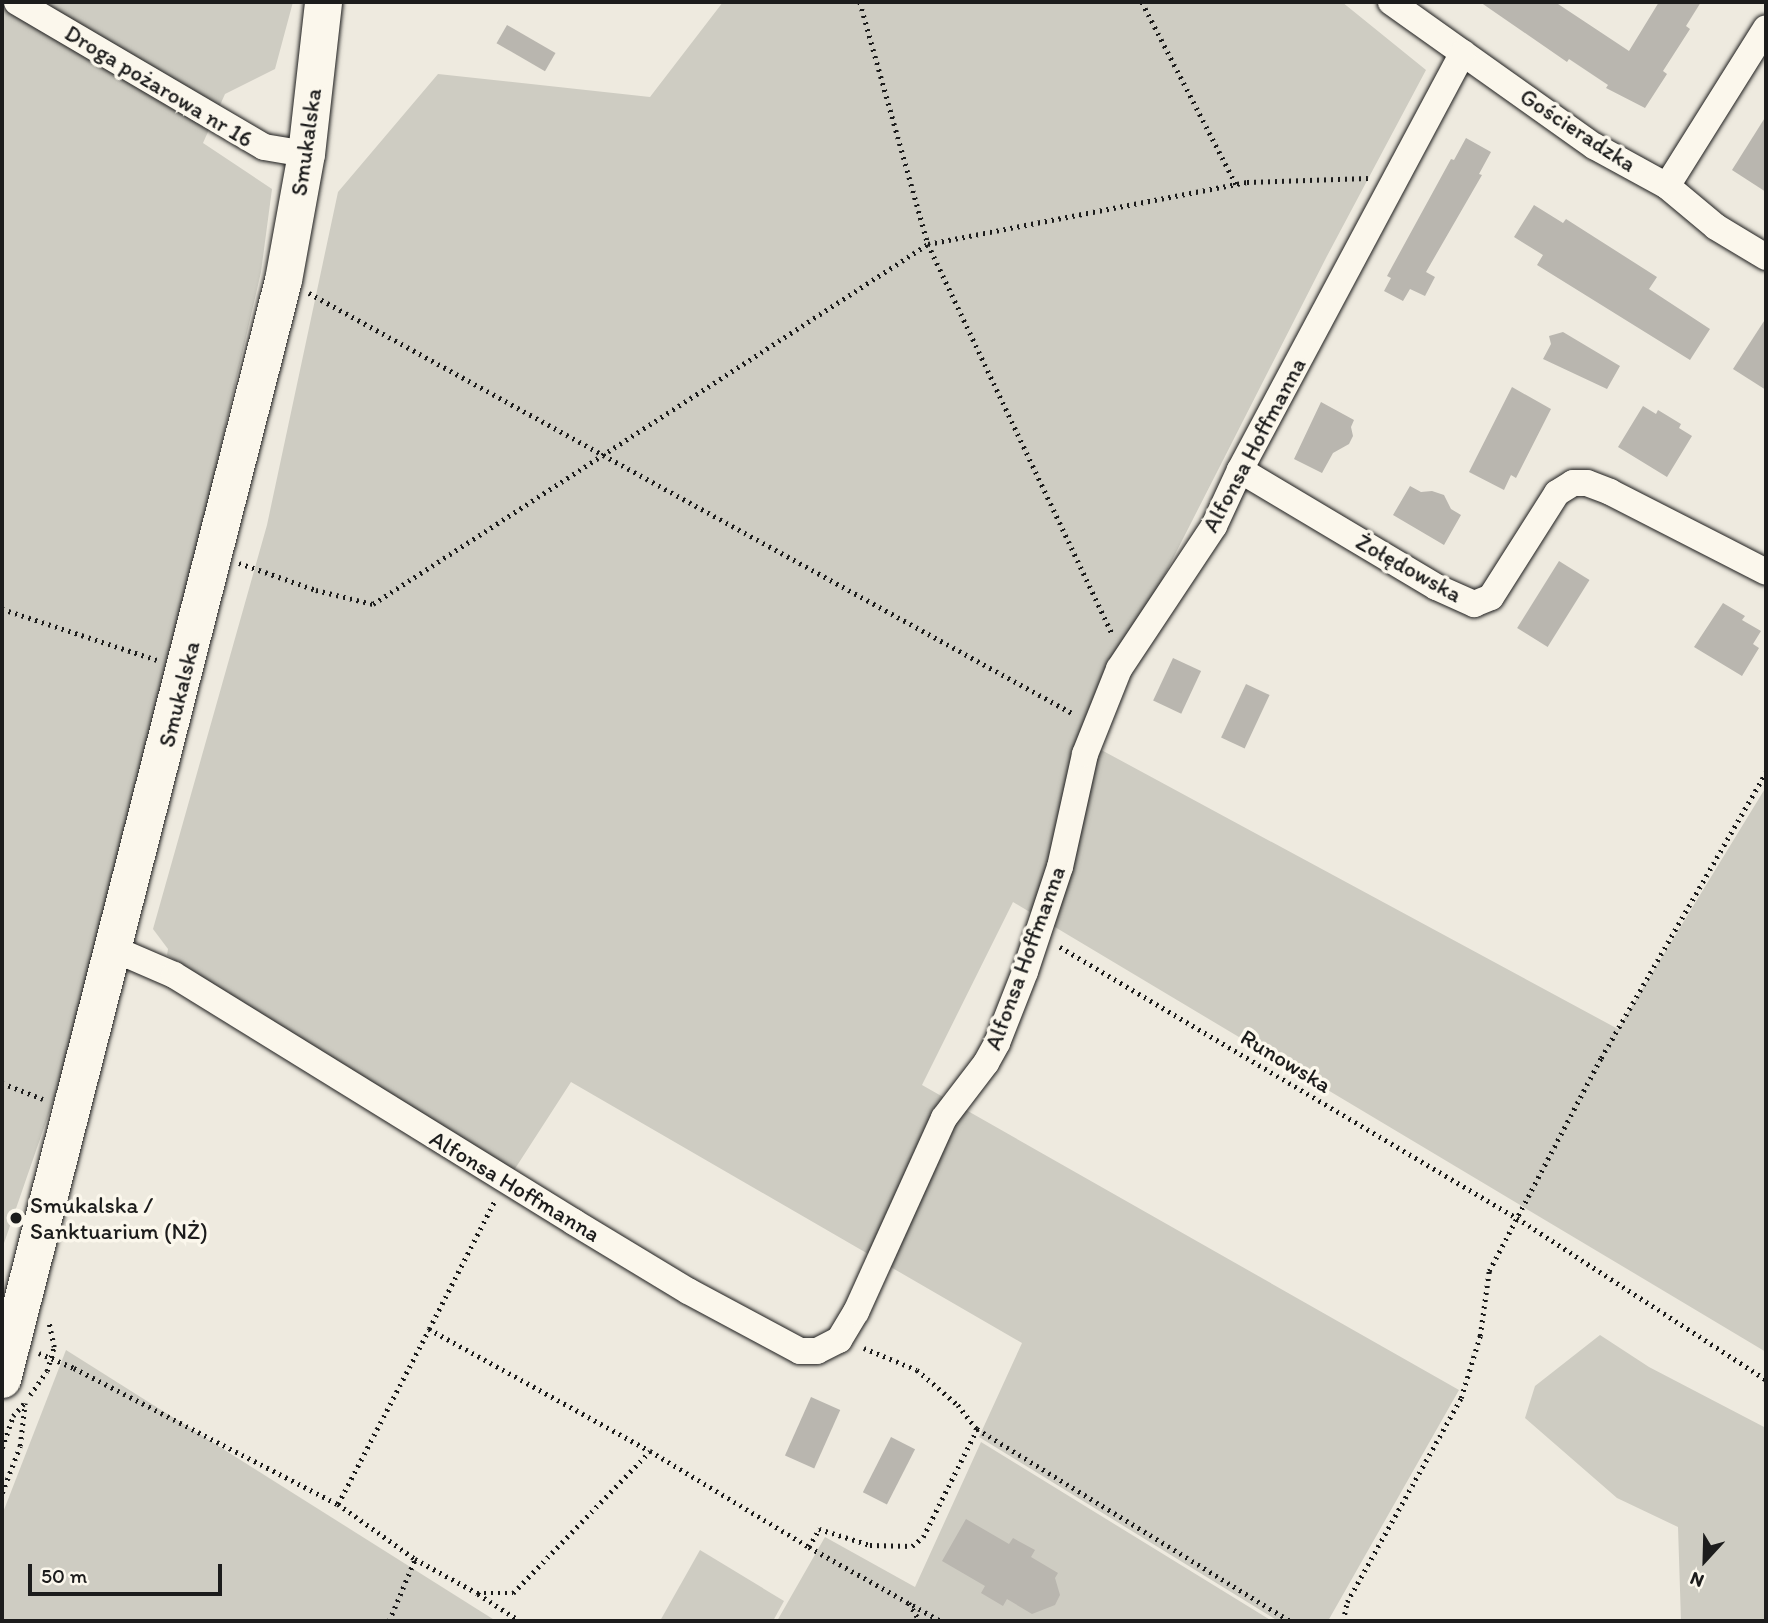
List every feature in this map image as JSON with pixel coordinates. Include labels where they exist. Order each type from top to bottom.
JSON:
[{"type":"street","name":"Droga pożarowa nr 16","points":[[17,2],[264,148],[306,154]]},
{"type":"street","name":"Smukalska","points":[[13,1390],[12,1342],[284,280],[306,154],[323,2]]},
{"type":"street","name":"Gościeradzka","points":[[1391,2],[1594,146],[1667,186],[1716,227],[1766,257]]},
{"type":"street","points":[[1667,186],[1765,34]]},
{"type":"street","name":"Alfonsa Hoffmanna","points":[[114,949],[174,975],[505,1181],[688,1291],[800,1351],[817,1351],[839,1340],[856,1312],[944,1118],[986,1063],[997,1043],[1060,867],[1084,754],[1125,659],[1214,526],[1240,470],[1464,53]]},
{"type":"street","name":"Żołędowska","points":[[1240,470],[1436,587],[1474,604],[1490,597],[1557,493],[1573,483],[1587,483],[1610,492],[1766,572]]},
{"type":"path","points":[[859,2],[928,244],[1125,659]]},
{"type":"path","points":[[1142,2],[1237,184]]},
{"type":"path","points":[[236,562],[316,590],[373,604],[928,244],[1237,184],[1397,177]]},
{"type":"path","points":[[284,280],[606,454],[1096,726]]},
{"type":"path","points":[[2,609],[185,668]]},
{"type":"path","points":[[1343,1621],[1346,1602],[1461,1398],[1480,1336],[1489,1271],[1601,1058],[1766,772]]},
{"type":"path","name":"Runowska","points":[[1038,934],[1517,1218],[1766,1380]]},
{"type":"path","points":[[2,1083],[57,1104],[74,1107]]},
{"type":"path","points":[[338,1504],[505,1181]]},
{"type":"path","points":[[429,1329],[650,1451],[809,1548],[940,1621]]},
{"type":"path","points":[[839,1340],[887,1355],[917,1370],[958,1405],[977,1429],[1290,1621]]},
{"type":"path","points":[[12,1342],[51,1358],[338,1504],[415,1559],[477,1593],[520,1621]]},
{"type":"path","points":[[13,1390],[47,1371],[54,1348]]},
{"type":"path","points":[[2,1448],[13,1416],[13,1390]]},
{"type":"path","points":[[2,1493],[20,1446],[13,1390]]},
{"type":"path","points":[[809,1548],[819,1529],[870,1545],[912,1546],[923,1537],[977,1429]]},
{"type":"path","points":[[477,1593],[513,1593],[650,1451]]},
{"type":"path","points":[[389,1621],[415,1559]]},
{"type":"path","points":[[908,1602],[920,1621]]},
{"type":"shaded area","points":[[2,2],[293,2],[275,69],[225,94],[203,143],[272,189],[261,272],[104,954],[2,1249]]},
{"type":"shaded area","points":[[723,2],[1342,2],[1426,70],[1327,256],[1081,739],[1618,1029],[1766,787],[1766,1352],[1013,902],[922,1085],[1459,1390],[1328,1621],[1278,1621],[979,1437],[1022,1343],[571,1082],[509,1178],[167,955],[168,949],[153,929],[267,525],[338,192],[438,74],[650,97]]},
{"type":"shaded area","points":[[1600,1335],[1649,1367],[1766,1428],[1766,1621],[1681,1621],[1678,1527],[1617,1498],[1525,1418],[1535,1386]]},
{"type":"shaded area","points":[[66,1350],[496,1621],[2,1621],[2,1515]]},
{"type":"shaded area","points":[[981,1442],[1272,1621],[777,1621],[825,1537],[915,1587]]},
{"type":"shaded area","points":[[700,1550],[784,1601],[773,1621],[660,1621]]},
{"type":"building","points":[[1480,2],[1555,2],[1629,51],[1659,2],[1701,2],[1686,26],[1690,29],[1663,71],[1667,74],[1645,108],[1606,88],[1608,85],[1569,59],[1567,62]]},
{"type":"building","points":[[507,25],[555,53],[545,71],[496,43]]},
{"type":"building","points":[[1766,116],[1766,192],[1732,170]]},
{"type":"building","points":[[1466,138],[1491,152],[1479,174],[1482,175],[1426,272],[1435,277],[1425,296],[1410,289],[1403,301],[1384,291],[1391,278],[1387,276],[1451,159],[1454,160]]},
{"type":"building","points":[[1534,205],[1563,223],[1566,219],[1657,277],[1649,289],[1710,329],[1690,360],[1537,265],[1543,255],[1514,237]]},
{"type":"building","points":[[1766,318],[1766,390],[1733,369]]},
{"type":"building","points":[[1563,332],[1620,366],[1607,389],[1543,359],[1551,344],[1549,336]]},
{"type":"building","points":[[1512,387],[1551,409],[1516,478],[1511,475],[1504,490],[1469,472]]},
{"type":"building","points":[[1321,402],[1354,420],[1351,427],[1353,436],[1349,444],[1333,453],[1322,473],[1294,459]]},
{"type":"building","points":[[1643,406],[1656,414],[1658,410],[1681,424],[1679,428],[1692,436],[1667,477],[1618,447]]},
{"type":"building","points":[[1410,486],[1421,492],[1432,491],[1444,495],[1451,509],[1461,515],[1444,545],[1393,515]]},
{"type":"building","points":[[1559,561],[1590,580],[1548,647],[1517,628]]},
{"type":"building","points":[[1723,603],[1745,616],[1742,620],[1761,631],[1753,644],[1759,648],[1742,676],[1694,647]]},
{"type":"building","points":[[1173,658],[1201,671],[1181,714],[1153,701]]},
{"type":"building","points":[[1246,684],[1270,695],[1245,748],[1221,737]]},
{"type":"building","points":[[811,1397],[840,1410],[814,1468],[785,1455]]},
{"type":"building","points":[[891,1437],[915,1449],[887,1505],[863,1492]]},
{"type":"building","points":[[966,1519],[1009,1544],[1013,1538],[1035,1550],[1031,1557],[1058,1573],[1055,1578],[1060,1595],[1055,1605],[1032,1614],[1007,1599],[1003,1606],[981,1593],[985,1586],[942,1561]]},
{"type":"place","name":"Smukalska / Sanktuarium (NŻ)","points":[[16,1218]]}]
